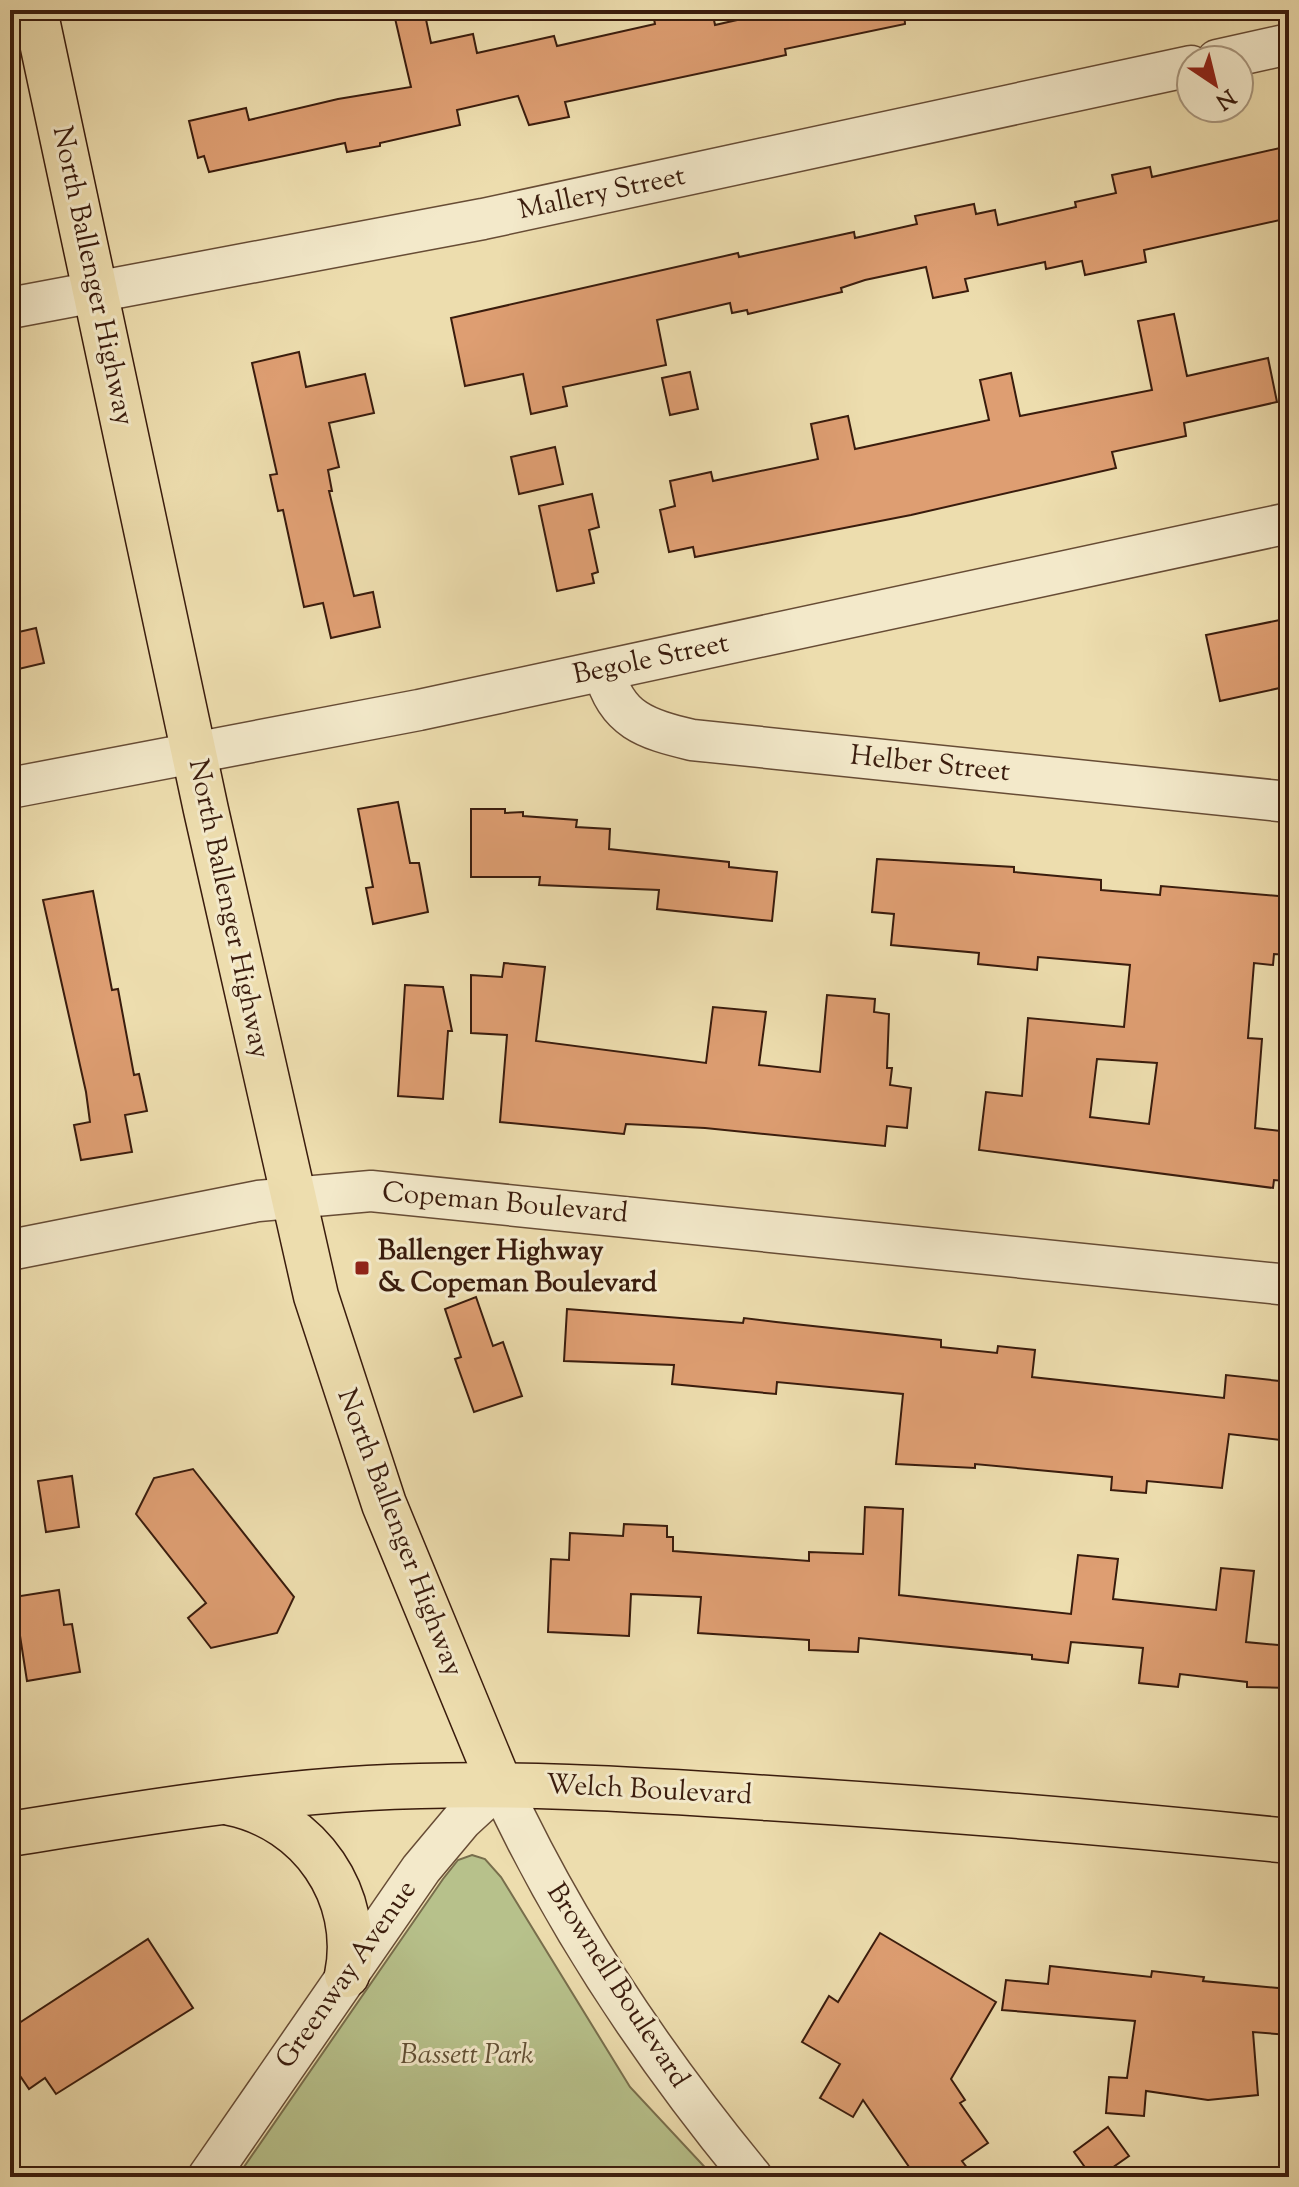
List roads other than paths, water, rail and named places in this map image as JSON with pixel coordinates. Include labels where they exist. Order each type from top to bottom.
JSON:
[{"type":"main road","name":"North Ballenger Highway","points":[[35,10],[194,752],[292,1196],[323,1322],[384,1504],[500,1785]]},
{"type":"main road","name":"Welch Boulevard","points":[[10,1834],[224,1802],[367,1788],[500,1785],[634,1789],[841,1802],[1289,1841]]},
{"type":"main road","points":[[224,1802],[270,1817],[297,1836],[326,1866],[342,1892],[350,1920],[347,1975]]},
{"type":"street","points":[[1255,52],[1289,44]]},
{"type":"street","name":"Mallery Street","points":[[10,308],[483,219],[1175,69]]},
{"type":"street","name":"Begole Street","points":[[10,788],[604,671],[1289,523]]},
{"type":"street","name":"Helber Street","points":[[604,671],[611,696],[623,713],[661,731],[692,740],[1289,802]]},
{"type":"street","name":"Copeman Boulevard","points":[[10,1250],[182,1214],[292,1196],[355,1191],[403,1193],[1289,1285]]},
{"type":"street","name":"Greenway Avenue","points":[[208,2177],[441,1842],[500,1785]]},
{"type":"street","name":"Brownell Boulevard","points":[[500,1785],[548,1880],[602,1970],[680,2085],[752,2177]]},
{"type":"place","name":"Ballenger Highway & Copeman Boulevard","points":[[362,1268]]},
{"type":"park label","name":"Bassett Park","points":[[467,2056]]}]
